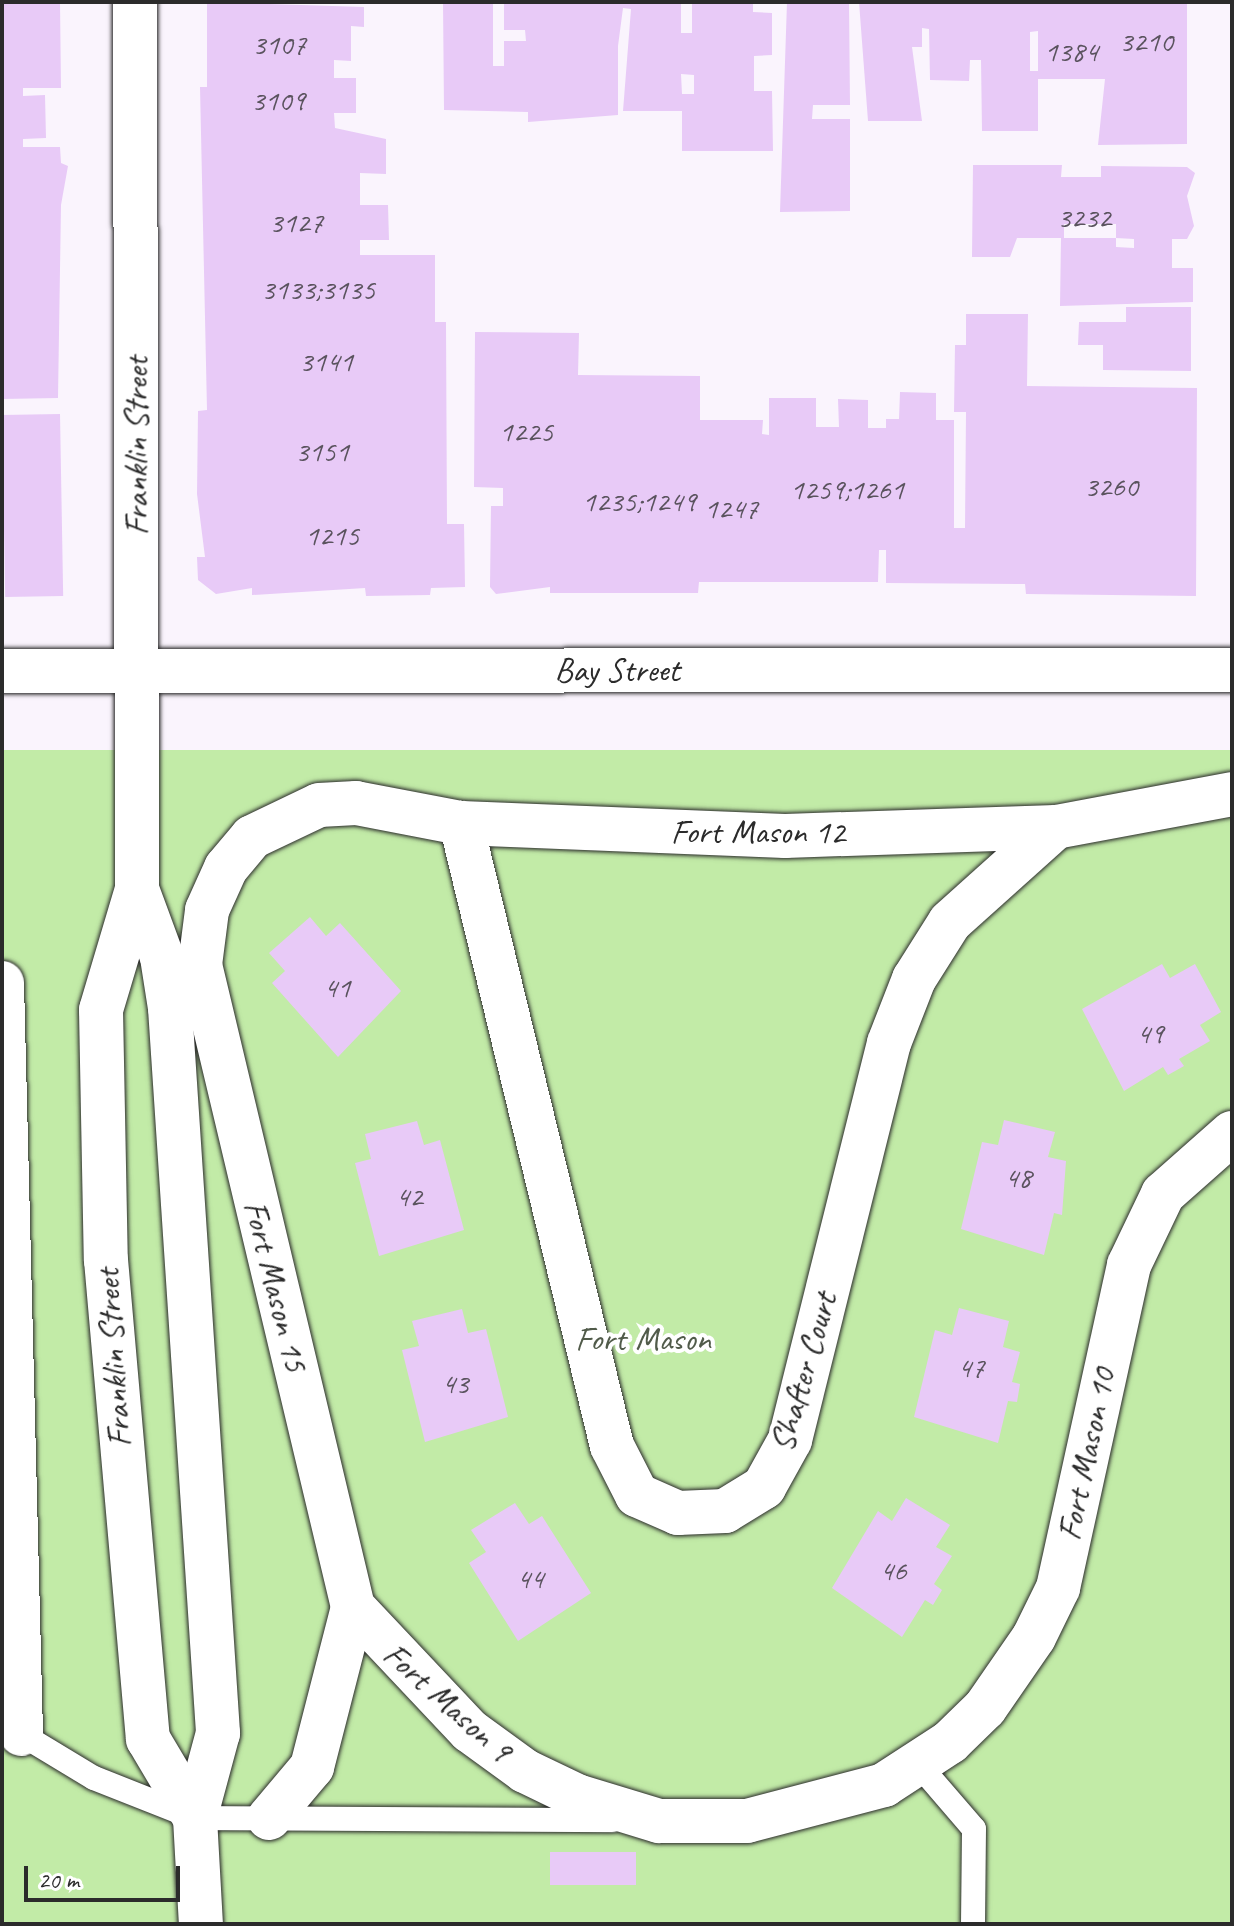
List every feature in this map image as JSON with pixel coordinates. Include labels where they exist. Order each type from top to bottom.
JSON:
[{"type":"street","name":"Franklin Street","points":[[135,2],[137,889],[101,1010],[106,1260],[148,1739],[195,1818]]},
{"type":"street","name":"Bay Street","points":[[2,671],[1232,670]]},
{"type":"street","points":[[1056,827],[1194,795],[1232,794]]},
{"type":"street","name":"Fort Mason 12","points":[[200,965],[207,910],[226,868],[252,837],[282,818],[356,803],[461,823],[785,836],[1056,827]]},
{"type":"street","name":"Shafter Court","points":[[461,823],[612,1446],[637,1495],[678,1513],[725,1511],[764,1487],[790,1440],[889,1043],[914,979],[950,922],[1056,827]]},
{"type":"street","name":"Franklin Street","points":[[137,889],[162,957],[170,1008],[218,1733],[195,1818],[201,1924]]},
{"type":"street","name":"Fort Mason 15","points":[[200,965],[353,1607]]},
{"type":"street","points":[[2,983],[21,1734]]},
{"type":"street","name":"Fort Mason 10","points":[[919,1765],[985,1708],[1034,1637],[1058,1588],[1129,1265],[1163,1194],[1232,1133]]},
{"type":"street","points":[[269,1818],[312,1767],[353,1607]]},
{"type":"street","name":"Fort Mason 9","points":[[353,1607],[442,1704],[525,1771],[659,1821],[747,1821],[803,1811],[844,1801],[919,1765]]},
{"type":"lane","points":[[21,1734],[94,1778],[195,1818],[659,1821]]},
{"type":"lane","points":[[919,1765],[974,1829],[973,1924]]},
{"type":"green space","name":"Fort Mason","points":[[2,750],[1232,750],[1232,1924],[2,1924]]},
{"type":"building","points":[[2,2],[60,2],[61,88],[23,88],[23,96],[45,95],[46,138],[23,139],[23,147],[60,147],[61,163],[68,166],[61,205],[58,398],[2,399]]},
{"type":"building","points":[[207,2],[364,7],[364,27],[351,26],[351,61],[334,60],[334,78],[356,78],[356,113],[334,113],[335,128],[386,139],[386,174],[360,173],[360,205],[388,205],[389,240],[360,240],[360,255],[435,255],[435,322],[446,322],[447,524],[464,524],[465,587],[431,588],[430,595],[366,596],[365,588],[252,595],[252,588],[216,594],[198,580],[197,557],[205,557],[197,494],[198,411],[207,410],[200,87],[207,87]]},
{"type":"building","points":[[443,2],[493,2],[493,66],[504,66],[504,41],[526,41],[525,30],[504,30],[504,2],[681,2],[681,33],[692,33],[692,2],[753,2],[753,12],[772,13],[772,55],[754,56],[754,91],[772,91],[773,151],[682,151],[682,111],[623,111],[631,9],[623,8],[618,46],[618,115],[528,122],[528,112],[444,110]],"holes":[[[681,74],[694,75],[694,94],[682,94]]]},
{"type":"building","points":[[787,2],[849,2],[850,105],[813,105],[812,119],[850,119],[850,211],[780,212]]},
{"type":"building","points":[[859,2],[1187,2],[1187,144],[1098,145],[1105,79],[1038,79],[1038,131],[982,131],[981,60],[970,60],[969,81],[930,80],[929,29],[922,28],[922,47],[912,47],[922,121],[868,121]],"holes":[[[1038,31],[1038,71],[1030,71],[1030,32]]]},
{"type":"building","points":[[973,165],[1062,165],[1061,177],[1101,177],[1101,166],[1187,167],[1195,173],[1187,196],[1194,226],[1187,239],[1172,239],[1172,268],[1193,268],[1193,302],[1060,306],[1061,238],[1017,238],[1010,257],[972,257]],"holes":[[[1064,224],[1116,224],[1116,238],[1064,238]],[[1116,238],[1134,239],[1134,248],[1116,247]]]},
{"type":"building","points":[[1126,307],[1191,307],[1191,371],[1103,370],[1103,345],[1078,345],[1079,322],[1126,322]]},
{"type":"building","points":[[966,314],[1028,314],[1027,386],[1197,388],[1196,596],[1026,594],[1025,584],[886,583],[886,550],[879,550],[878,582],[699,582],[698,593],[550,593],[550,587],[496,594],[490,587],[491,506],[503,506],[503,488],[474,487],[475,332],[579,333],[578,375],[700,376],[700,420],[763,420],[762,434],[769,435],[769,398],[816,398],[816,427],[839,427],[838,399],[868,400],[868,428],[886,428],[886,419],[899,419],[900,392],[936,393],[936,420],[954,420],[954,528],[965,528],[966,412],[954,412],[955,345],[966,345]]},
{"type":"building","points":[[60,414],[63,596],[5,597],[2,415]]},
{"type":"building","points":[[310,917],[326,936],[340,923],[401,991],[338,1057],[272,983],[285,971],[269,953]]},
{"type":"building","points":[[1162,964],[1170,978],[1195,964],[1221,1012],[1200,1025],[1210,1041],[1179,1059],[1184,1066],[1168,1075],[1163,1067],[1124,1091],[1082,1009]]},
{"type":"building","points":[[1004,1120],[1055,1132],[1048,1157],[1066,1161],[1062,1215],[1054,1213],[1044,1255],[961,1229],[982,1142],[998,1145]]},
{"type":"building","points":[[417,1121],[424,1145],[440,1140],[464,1230],[379,1256],[355,1163],[371,1159],[365,1134]]},
{"type":"building","points":[[959,1308],[1009,1321],[1003,1347],[1020,1352],[1012,1382],[1020,1384],[1017,1402],[1008,1401],[998,1443],[914,1417],[935,1330],[952,1335]]},
{"type":"building","points":[[462,1309],[468,1333],[486,1329],[508,1417],[425,1442],[402,1350],[419,1346],[412,1321]]},
{"type":"building","points":[[906,1498],[950,1525],[936,1547],[952,1556],[934,1584],[942,1590],[933,1605],[925,1600],[902,1637],[832,1588],[878,1511],[892,1521]]},
{"type":"building","points":[[515,1503],[529,1524],[542,1516],[591,1593],[518,1641],[469,1563],[486,1552],[471,1530]]},
{"type":"building","points":[[550,1852],[636,1852],[636,1885],[550,1885]]}]
